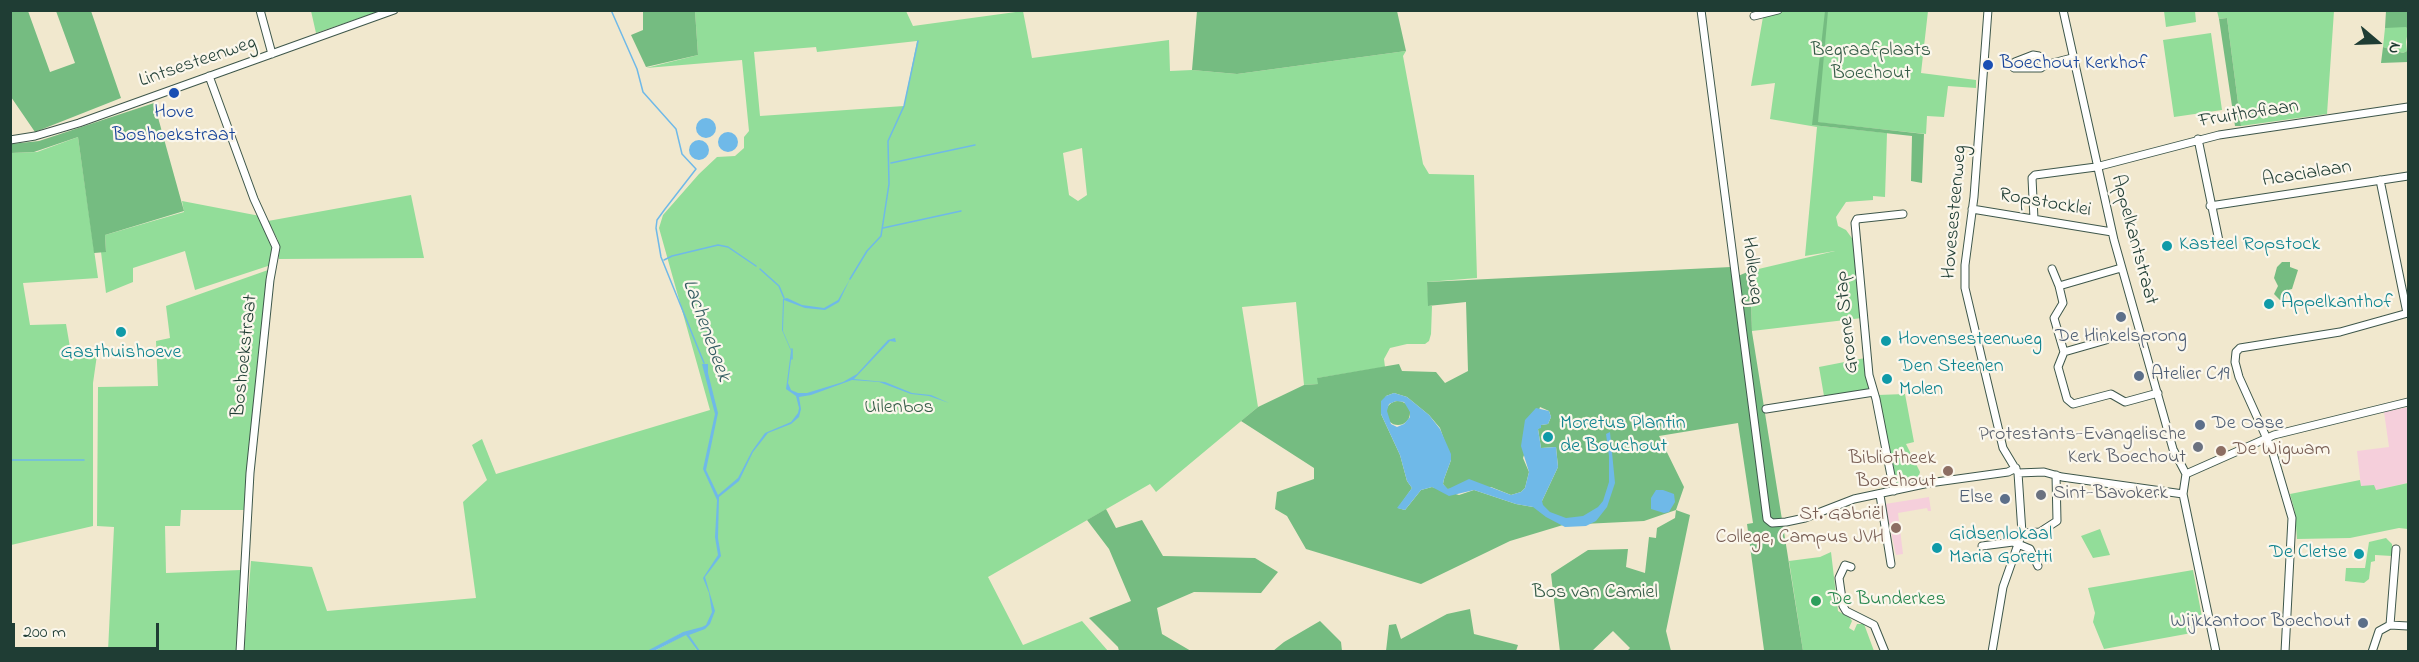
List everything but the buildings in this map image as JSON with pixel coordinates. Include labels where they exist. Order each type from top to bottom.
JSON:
[{"type":"street","points":[[260,10],[272,54]]},
{"type":"street","name":"Lintsesteenweg","points":[[10,140],[35,136],[70,125],[394,10]]},
{"type":"street","name":"Holleweg","points":[[1701,10],[1767,519],[1772,523],[1805,518],[1854,499],[1880,495]]},
{"type":"street","points":[[1754,16],[1778,10]]},
{"type":"street","name":"Hovesesteenweg","points":[[1988,10],[1972,209],[1965,265],[1965,288],[2003,448],[2017,471]]},
{"type":"street","name":"Appelkantstraat","points":[[2063,10],[2096,166],[2121,268],[2173,449],[2186,474]]},
{"type":"street","points":[[2045,64],[2072,58]]},
{"type":"street","name":"Boshoekstraat","points":[[209,76],[254,199],[276,247],[270,280],[250,473],[244,616],[240,651]]},
{"type":"street","name":"Fruithoflaan","points":[[2034,219],[2032,178],[2035,175],[2096,166],[2198,139],[2409,107]]},
{"type":"street","points":[[2198,139],[2219,241]]},
{"type":"street","name":"Acacialaan","points":[[2210,206],[2409,176]]},
{"type":"street","points":[[2285,651],[2292,518],[2267,437],[2239,377],[2235,362],[2236,352],[2240,348],[2340,332],[2408,313],[2380,180]]},
{"type":"street","name":"Ropstocklei","points":[[1972,209],[2112,232]]},
{"type":"street","name":"Groene Stap","points":[[1894,491],[1869,375],[1855,237],[1856,220],[1903,214]]},
{"type":"street","points":[[2059,286],[2121,268]]},
{"type":"street","points":[[2052,269],[2063,303],[2054,318],[2064,352],[2058,367],[2067,399],[2071,404],[2111,394],[2125,402],[2158,393]]},
{"type":"street","points":[[2064,352],[2106,340]]},
{"type":"street","points":[[1766,409],[1874,392]]},
{"type":"street","points":[[2216,651],[2183,494],[2186,474],[2267,437],[2409,402]]},
{"type":"street","points":[[1891,564],[1880,495],[1894,491],[2017,471],[2044,472],[2183,494]]},
{"type":"street","points":[[1992,651],[2003,587],[2022,533],[2017,471]]},
{"type":"street","points":[[2022,533],[2040,532],[2056,521],[2056,475]]},
{"type":"street","points":[[1982,546],[2011,542],[2030,549],[2038,566]]},
{"type":"street","points":[[2390,625],[2396,549]]},
{"type":"street","points":[[1845,565],[1839,580],[1844,609],[1874,625],[1885,651]]},
{"type":"street","points":[[2372,651],[2379,631],[2390,625],[2409,626]]},
{"type":"shaded area","points":[[2408,407],[2408,483],[2376,490],[2361,486],[2357,451],[2389,447],[2384,412]]},
{"type":"shaded area","name":"St. Gabriël College, Campus JVH","points":[[1929,497],[1931,511],[1927,508],[1898,513],[1903,554],[1896,555],[1885,504]]},
{"type":"green space","points":[[311,10],[380,11],[316,33]]},
{"type":"green space","name":"Begraafplaats Boechout","points":[[1790,10],[1928,11],[1921,73],[1976,80],[1976,88],[1948,86],[1944,117],[1927,116],[1926,134],[1814,122],[1812,125],[1887,133],[1885,197],[1873,196],[1873,200],[1846,202],[1836,217],[1838,226],[1846,230],[1854,241],[1862,318],[1752,331],[1750,271],[1835,251],[1805,256],[1817,127],[1770,119],[1775,83],[1751,86],[1763,17]]},
{"type":"green space","points":[[10,11],[28,11],[50,72],[75,63],[56,11],[91,11],[121,98],[35,132],[11,97]]},
{"type":"green space","points":[[643,11],[695,11],[698,55],[646,67],[631,35],[643,30]]},
{"type":"green space","name":"Uilenbos","points":[[695,11],[906,11],[913,26],[1023,11],[1032,58],[1169,40],[1170,71],[1192,70],[1237,74],[1406,51],[1403,56],[1423,164],[1429,174],[1474,175],[1477,278],[1427,282],[1429,306],[1432,306],[1431,334],[1429,341],[1425,344],[1407,344],[1390,348],[1384,359],[1385,367],[1318,378],[1318,384],[1304,385],[1296,302],[1242,307],[1258,407],[1156,492],[1150,484],[988,577],[1023,645],[1082,621],[1108,651],[698,652],[694,647],[697,651],[654,651],[684,635],[682,633],[647,652],[244,652],[251,561],[312,567],[327,611],[476,598],[463,502],[487,480],[472,445],[482,439],[496,474],[710,410],[659,228],[663,215],[717,157],[735,156],[744,148],[744,137],[749,131],[742,60],[646,68],[698,55]],"holes":[[[917,41],[904,106],[760,116],[754,52],[816,47],[817,52]],[[1082,148],[1087,195],[1078,201],[1069,195],[1063,153]]]},
{"type":"green space","points":[[1197,11],[1397,11],[1406,51],[1237,74],[1192,70]]},
{"type":"green space","points":[[1825,11],[1828,11],[1818,122],[1924,134],[1922,183],[1911,181],[1912,136],[1812,125]]},
{"type":"green space","points":[[2164,11],[2195,11],[2196,22],[2166,27]]},
{"type":"green space","points":[[2217,11],[2334,11],[2327,114],[2241,126],[2227,18],[2219,19]]},
{"type":"green space","points":[[2386,11],[2408,11],[2408,31],[2406,27],[2385,28]]},
{"type":"green space","points":[[2227,18],[2241,126],[2235,126],[2219,19]]},
{"type":"green space","points":[[2388,26],[2406,27],[2408,31],[2407,51],[2403,53],[2383,47],[2385,28]]},
{"type":"green space","points":[[2211,33],[2222,110],[2174,117],[2163,40]]},
{"type":"green space","points":[[2383,47],[2403,53],[2407,51],[2408,62],[2381,63]]},
{"type":"green space","points":[[154,103],[184,211],[105,235],[106,252],[94,253],[78,137],[34,152],[11,153],[11,144],[39,141]]},
{"type":"green space","points":[[78,137],[98,278],[23,283],[30,325],[66,324],[71,353],[98,348],[93,383],[93,526],[11,545],[11,153],[37,152]]},
{"type":"green space","points":[[411,195],[424,258],[279,259],[278,240],[268,221]]},
{"type":"green space","points":[[182,201],[260,216],[274,248],[271,265],[195,290],[185,251],[133,268],[133,282],[106,293],[101,252],[106,251],[105,235],[184,212]]},
{"type":"green space","points":[[2282,262],[2290,262],[2290,267],[2298,270],[2292,289],[2288,290],[2286,297],[2281,301],[2274,294],[2278,286],[2274,278],[2277,267]]},
{"type":"green space","points":[[1731,267],[1733,278],[1750,271],[1752,332],[1803,651],[1760,651],[1764,650],[1747,524],[1753,523],[1738,423],[1659,436],[1684,487],[1676,510],[1644,521],[1563,525],[1510,541],[1421,584],[1306,549],[1287,516],[1275,509],[1277,492],[1314,479],[1314,468],[1241,421],[1258,407],[1304,385],[1318,384],[1317,378],[1399,364],[1402,371],[1436,372],[1445,383],[1468,371],[1466,302],[1428,306],[1427,282]],"holes":[[[1394,393],[1407,397],[1429,415],[1440,428],[1451,460],[1443,484],[1447,489],[1491,487],[1511,495],[1521,492],[1525,488],[1529,472],[1523,458],[1540,407],[1549,411],[1551,417],[1548,424],[1541,425],[1538,429],[1541,448],[1556,447],[1558,467],[1542,501],[1533,507],[1516,504],[1474,490],[1459,495],[1432,487],[1421,490],[1405,510],[1398,508],[1412,488],[1407,481],[1400,455],[1381,414],[1386,396]]]},
{"type":"green space","points":[[268,270],[245,510],[181,510],[180,526],[165,526],[166,573],[241,570],[236,651],[108,651],[114,527],[97,526],[98,387],[158,386],[156,341],[170,338],[166,306]]},
{"type":"green space","points":[[1865,358],[1870,387],[1868,390],[1824,396],[1819,367]]},
{"type":"green space","points":[[1905,394],[1914,442],[1906,444],[1920,472],[1918,479],[1896,484],[1878,395]]},
{"type":"green space","points":[[1398,401],[1403,402],[1409,408],[1409,418],[1403,424],[1398,425],[1393,424],[1387,418],[1386,413],[1387,408],[1393,402]]},
{"type":"green space","points":[[2360,480],[2361,486],[2374,485],[2376,490],[2408,483],[2408,529],[2399,528],[2350,538],[2297,539],[2295,512],[2290,494]]},
{"type":"green space","points":[[1106,509],[1116,528],[1142,520],[1163,556],[1255,558],[1278,572],[1261,593],[1194,592],[1157,608],[1162,634],[1191,651],[1119,651],[1118,647],[1089,618],[1131,601],[1109,549],[1087,520]]},
{"type":"green space","name":"Bos van Camiel","points":[[1676,510],[1690,515],[1666,631],[1671,651],[1627,651],[1630,648],[1613,631],[1592,651],[1560,652],[1551,574],[1588,550],[1628,549],[1626,567],[1645,573],[1649,537],[1656,538],[1657,528],[1675,518]]},
{"type":"green space","points":[[2100,529],[2110,555],[2093,558],[2081,536]]},
{"type":"green space","points":[[2386,538],[2392,544],[2392,556],[2375,555],[2375,561],[2371,562],[2369,579],[2364,583],[2345,581],[2346,568],[2365,568],[2369,542]]},
{"type":"green space","name":"De Bunderkes","points":[[1831,552],[1838,611],[1850,618],[1852,621],[1849,628],[1854,631],[1857,624],[1864,624],[1874,651],[1803,651],[1789,561],[1820,557]]},
{"type":"green space","points":[[2193,570],[2202,617],[2194,618],[2197,632],[2104,649],[2093,622],[2095,613],[2088,588]]},
{"type":"green space","name":"Bos van Camiel","points":[[1470,609],[1474,634],[1518,645],[1516,651],[1386,651],[1389,625],[1396,624],[1401,639],[1447,614]]},
{"type":"green space","points":[[1320,621],[1341,642],[1342,651],[1273,651],[1284,642]]},
{"type":"water","points":[[706,118],[713,121],[716,128],[713,135],[706,138],[699,135],[696,128],[699,121]]},
{"type":"water","points":[[728,132],[735,135],[738,142],[735,149],[728,152],[721,149],[718,142],[721,135]]},
{"type":"water","points":[[699,140],[706,143],[709,150],[706,157],[699,160],[692,157],[689,150],[692,143]]},
{"type":"water","points":[[850,279],[839,302],[825,310],[805,308],[784,300],[783,331],[792,352],[788,383],[791,390],[807,393],[843,382],[857,374],[888,340],[895,338],[896,342],[890,341],[854,379],[885,382],[912,393],[931,395],[949,403],[929,396],[911,394],[879,382],[852,380],[799,397],[801,409],[799,417],[791,424],[768,433],[753,452],[739,481],[719,497],[718,538],[721,556],[705,577],[715,611],[710,624],[705,629],[689,635],[700,651],[686,635],[654,651],[647,651],[683,632],[706,625],[712,612],[709,593],[703,578],[718,555],[715,537],[717,500],[703,469],[715,414],[702,364],[708,364],[718,413],[706,470],[718,495],[738,478],[752,451],[765,433],[791,422],[798,413],[796,396],[786,389],[791,351],[782,330],[783,299],[787,298],[802,305],[824,308],[838,300]]},
{"type":"water","points":[[1394,393],[1407,397],[1429,415],[1440,429],[1451,454],[1443,484],[1448,489],[1469,479],[1511,495],[1525,488],[1529,472],[1521,446],[1525,420],[1536,408],[1549,411],[1551,417],[1548,424],[1541,425],[1538,429],[1541,448],[1556,447],[1558,467],[1542,501],[1550,512],[1566,518],[1583,516],[1603,501],[1609,482],[1606,434],[1610,432],[1615,483],[1607,507],[1596,521],[1586,526],[1565,527],[1533,507],[1516,504],[1474,490],[1449,496],[1432,487],[1421,490],[1405,510],[1397,508],[1412,488],[1407,481],[1400,455],[1381,414],[1381,401]],"holes":[[[1396,401],[1404,402],[1410,412],[1410,417],[1404,424],[1397,427],[1391,424],[1387,411],[1389,404]]]},
{"type":"water","points":[[1656,490],[1674,494],[1675,502],[1669,512],[1664,513],[1651,509],[1651,498]]},
{"type":"waterway","name":"Lachenebeek","points":[[611,10],[637,69],[643,92],[676,129],[682,154],[696,169],[657,220],[656,228],[661,257],[704,363]]},
{"type":"waterway","points":[[850,279],[867,251],[881,236],[889,184],[888,141],[904,106],[918,41]]},
{"type":"waterway","points":[[891,163],[975,145]]},
{"type":"waterway","points":[[883,228],[961,211]]},
{"type":"waterway","points":[[664,260],[718,245],[728,247],[756,266]]},
{"type":"waterway","points":[[760,269],[779,286],[784,298]]},
{"type":"waterway","points":[[792,349],[792,359]]},
{"type":"waterway","points":[[10,460],[84,460]]},
{"type":"place","name":"Boechout Kerkhof","points":[[1988,65]]},
{"type":"place","name":"Hove Boshoekstraat","points":[[174,93]]},
{"type":"place","name":"Kasteel Ropstock","points":[[2167,246]]},
{"type":"place","name":"Appelkanthof","points":[[2269,304]]},
{"type":"place","name":"De Hinkelsprong","points":[[2121,317]]},
{"type":"place","name":"Gasthuishoeve","points":[[121,332]]},
{"type":"place","name":"Hovensesteenweg","points":[[1886,341]]},
{"type":"place","name":"Atelier C19","points":[[2139,376]]},
{"type":"place","name":"Den Steenen Molen","points":[[1887,379]]},
{"type":"place","name":"De Oase","points":[[2200,425]]},
{"type":"place","name":"Moretus Plantin de Bouchout","points":[[1548,437]]},
{"type":"place","name":"Protestants-Evangelische Kerk Boechout","points":[[2198,447]]},
{"type":"place","name":"De Wigwam","points":[[2221,451]]},
{"type":"place","name":"Bibliotheek Boechout","points":[[1948,471]]},
{"type":"place","name":"Sint-Bavokerk","points":[[2041,495]]},
{"type":"place","name":"Else","points":[[2005,499]]},
{"type":"place","name":"St. Gabriël College, Campus JVH","points":[[1896,528]]},
{"type":"place","name":"Gidsenlokaal Maria Goretti","points":[[1937,548]]},
{"type":"place","name":"De Cletse","points":[[2359,554]]},
{"type":"place","name":"De Bunderkes","points":[[1816,601]]},
{"type":"place","name":"Wijkkantoor Boechout","points":[[2363,623]]}]
